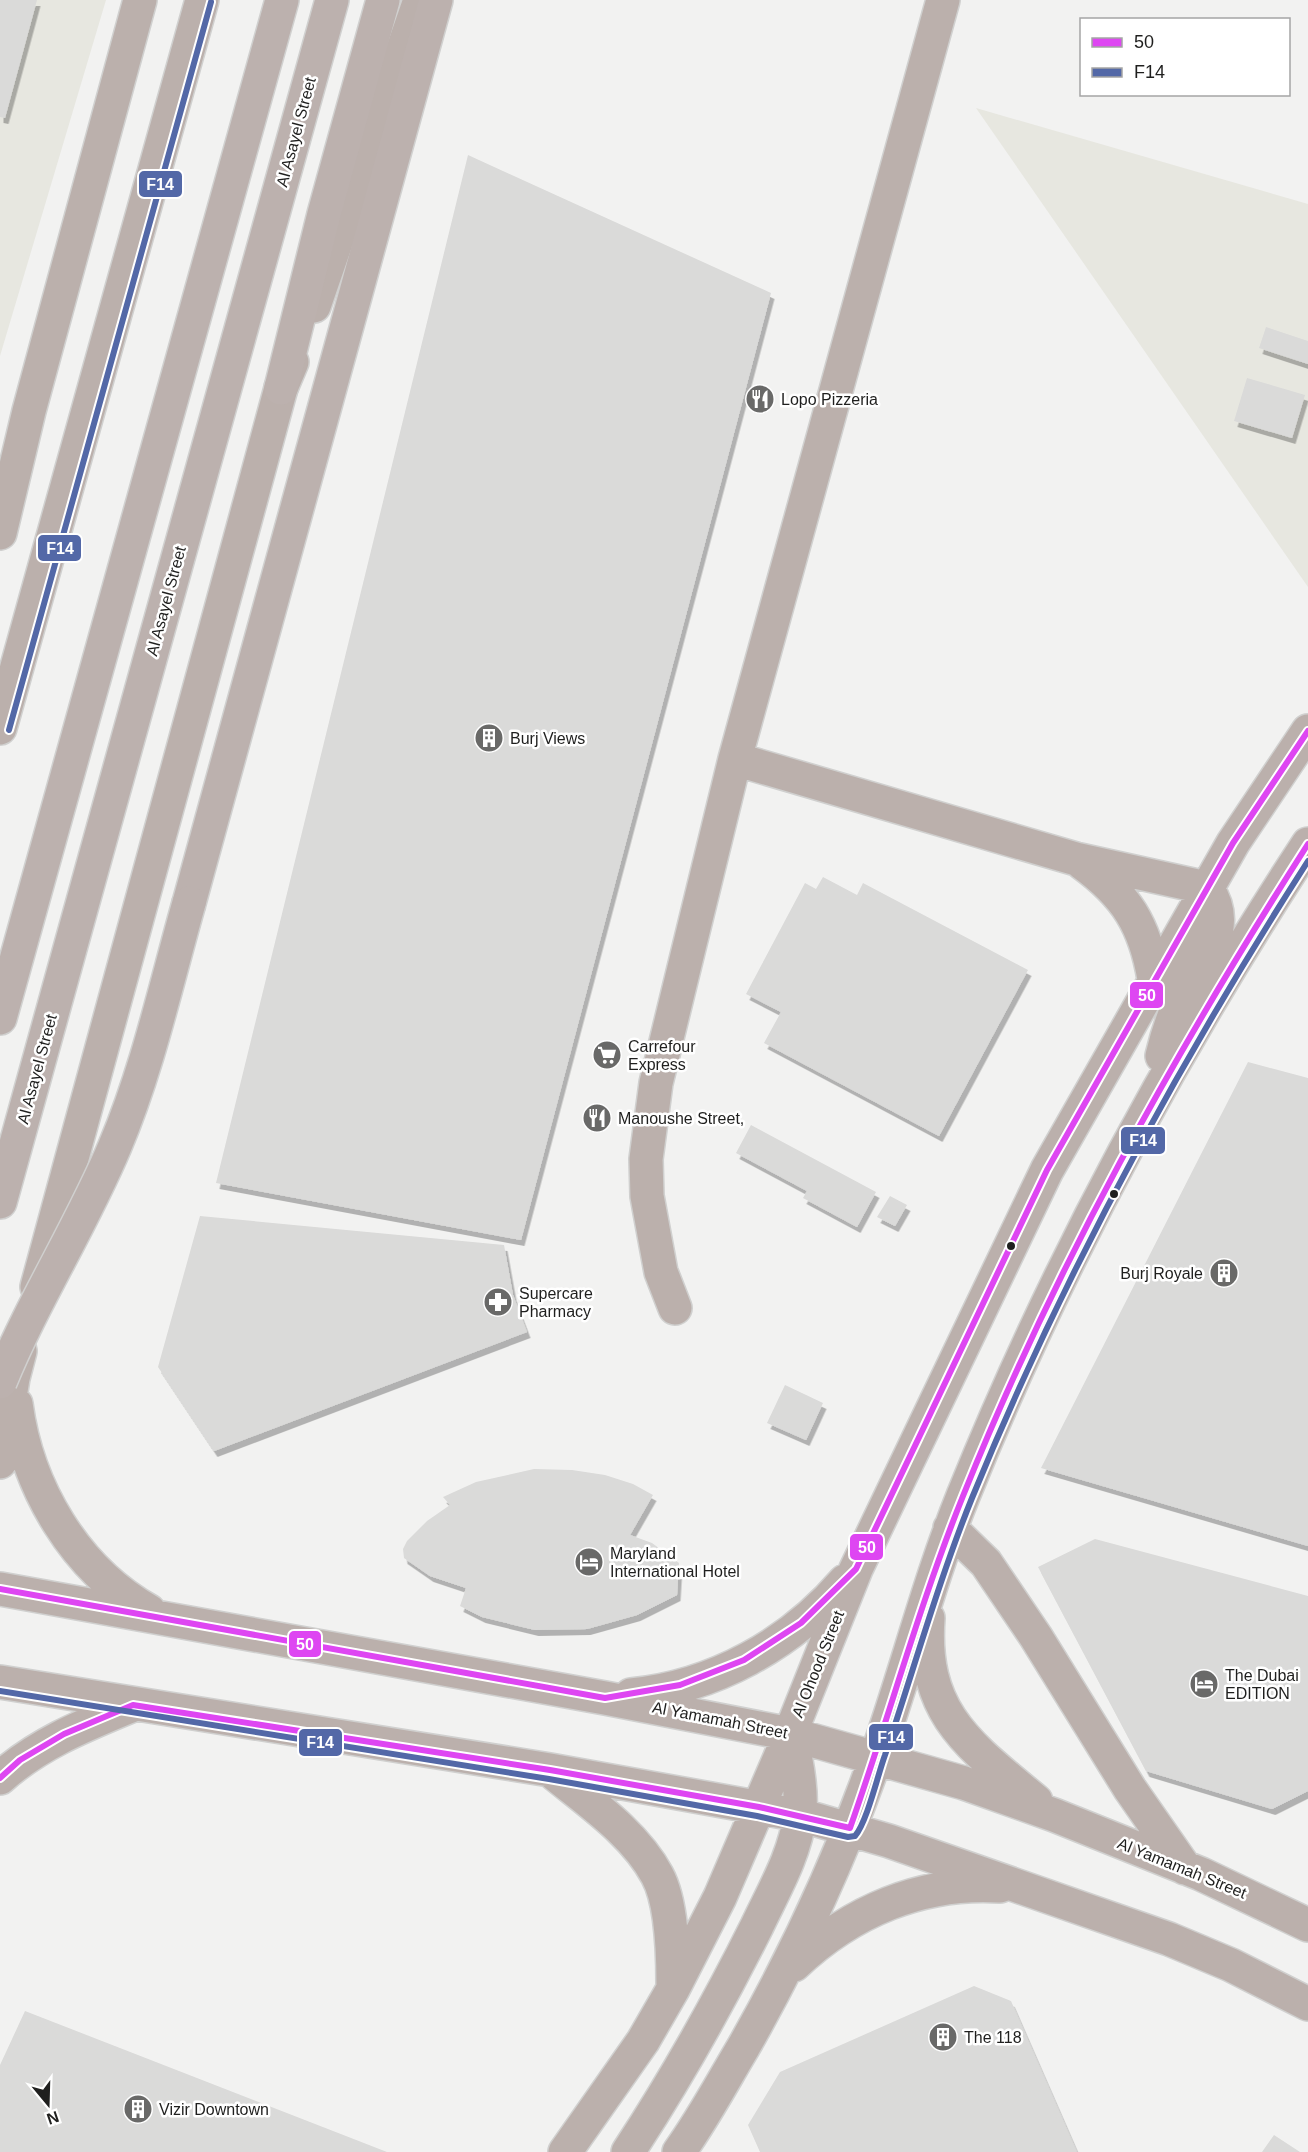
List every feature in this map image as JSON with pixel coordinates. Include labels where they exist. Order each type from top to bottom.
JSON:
[{"type":"main road","points":[[0,1018],[282,0]]},
{"type":"main road","name":"Al Asayel Street","points":[[0,1202],[332,0]]},
{"type":"main road","points":[[281,388],[324,214],[383,0]]},
{"type":"main road","points":[[6,1380],[31,1315],[89,1205],[116,1144],[146,1059],[436,0]]},
{"type":"street","points":[[0,532],[29,411],[140,0]]},
{"type":"street","points":[[0,728],[202,0]]},
{"type":"street","points":[[0,1462],[6,1380],[281,388],[324,277],[420,0]]},
{"type":"street","points":[[675,1308],[657,1253],[647,1197],[646,1159],[649,1120],[735,759],[943,0]]},
{"type":"street","points":[[0,453],[29,411]]},
{"type":"street","name":"Al Ohood Street","points":[[565,2152],[643,2041],[720,1898],[790,1734],[856,1569],[1047,1170],[1206,888],[1233,843],[1308,731]]},
{"type":"street","points":[[735,759],[1076,859],[1206,888],[1214,899],[1218,926],[1215,938],[1173,1019],[1166,1041],[1157,1089]]},
{"type":"street","points":[[686,2148],[784,1974],[820,1902],[877,1757],[932,1577],[950,1528],[1033,1335],[1157,1089],[1308,844]]},
{"type":"street","points":[[1076,859],[1106,880],[1127,905],[1143,933],[1154,979]]},
{"type":"street","points":[[6,1380],[36,1477],[68,1537],[95,1571],[126,1598],[164,1619]]},
{"type":"street","points":[[950,1528],[986,1563],[1036,1637],[1130,1789],[1185,1868]]},
{"type":"street","points":[[605,1698],[679,1687],[748,1660],[806,1620],[856,1569]]},
{"type":"street","points":[[932,1577],[928,1659],[934,1685],[945,1710],[971,1746],[1054,1815]]},
{"type":"street","name":"Al Yamamah Street","points":[[0,1589],[605,1698],[790,1734],[964,1783],[1054,1815],[1263,1901],[1308,1924]]},
{"type":"street","points":[[0,1682],[550,1770],[800,1815],[850,1828],[1029,1888],[1168,1939],[1231,1965],[1308,2004]]},
{"type":"street","points":[[0,1778],[20,1760],[64,1734],[133,1705]]},
{"type":"street","points":[[628,2152],[690,2052],[727,1985],[788,1862],[800,1815],[800,1774],[790,1734]]},
{"type":"street","points":[[550,1770],[623,1833],[657,1875],[673,1943],[673,1989]]},
{"type":"street","points":[[784,1974],[812,1947],[844,1925],[884,1904],[927,1892],[978,1885],[1029,1888]]},
{"type":"shaded area","points":[[0,0],[106,0],[0,356]]},
{"type":"shaded area","points":[[976,108],[1308,204],[1308,587]]},
{"type":"building","points":[[0,0],[37,0],[5,118],[0,117]]},
{"type":"building","name":"Burj Views","points":[[468,155],[771,293],[521,1240],[216,1183]]},
{"type":"building","points":[[1266,327],[1308,341],[1308,364],[1259,348]]},
{"type":"building","points":[[1247,378],[1305,395],[1292,438],[1234,421]]},
{"type":"building","points":[[823,877],[857,895],[863,883],[1028,970],[939,1136],[764,1043],[781,1012],[746,994],[805,883],[816,889]]},
{"type":"building","name":"Burj Royale","points":[[1248,1062],[1308,1078],[1308,1546],[1041,1468]]},
{"type":"building","points":[[751,1125],[876,1192],[857,1227],[803,1198],[807,1191],[736,1153]]},
{"type":"building","points":[[890,1196],[907,1205],[895,1226],[877,1217]]},
{"type":"building","points":[[200,1216],[504,1245],[513,1295],[527,1332],[214,1451],[158,1367]]},
{"type":"building","points":[[785,1385],[823,1403],[806,1440],[767,1423]]},
{"type":"building","points":[[534,1469],[572,1470],[605,1475],[633,1484],[653,1495],[630,1535],[652,1543],[679,1563],[677,1595],[637,1615],[587,1629],[535,1630],[482,1617],[460,1606],[466,1588],[430,1576],[404,1558],[403,1549],[407,1541],[427,1521],[450,1505],[443,1497],[476,1482]]},
{"type":"building","name":"The Dubai EDITION","points":[[1095,1539],[1308,1596],[1308,1791],[1272,1809],[1146,1771],[1038,1567]]},
{"type":"building","name":"The 118","points":[[974,1986],[1011,2001],[1077,2152],[760,2152],[748,2125],[780,2072]]},
{"type":"building","name":"Vizir Downtown","points":[[25,2011],[387,2152],[0,2152],[0,2065]]},
{"type":"building","points":[[1274,2135],[1300,2152],[1262,2152]]},
{"type":"transit line","name":"F14","points":[[9,730],[211,2]]},
{"type":"transit line","name":"50","points":[[0,1589],[605,1698],[680,1685],[744,1660],[801,1623],[856,1569],[1047,1170],[1233,843],[1308,731]]},
{"type":"transit line","name":"50","points":[[0,1778],[20,1760],[64,1734],[133,1705],[550,1770],[759,1807],[850,1828],[947,1537],[999,1411],[1037,1327],[1120,1162],[1165,1081],[1211,1001],[1308,844]]},
{"type":"transit line","name":"F14","points":[[0,1691],[549,1779],[757,1816],[848,1837],[855,1836],[868,1809],[937,1594],[972,1498],[1045,1333],[1125,1172],[1169,1093],[1213,1015],[1308,861]]},
{"type":"place","name":"Lopo Pizzeria","points":[[760,399]]},
{"type":"place","name":"Burj Views","points":[[489,738]]},
{"type":"place","name":"Carrefour Express","points":[[607,1055]]},
{"type":"place","name":"Manoushe Street,","points":[[597,1118]]},
{"type":"place","name":"Burj Royale","points":[[1224,1273]]},
{"type":"place","name":"Supercare Pharmacy","points":[[498,1302]]},
{"type":"place","name":"Maryland International Hotel","points":[[589,1562]]},
{"type":"place","name":"The Dubai EDITION","points":[[1204,1684]]},
{"type":"place","name":"The 118","points":[[943,2037]]},
{"type":"place","name":"Vizir Downtown","points":[[138,2109]]}]
